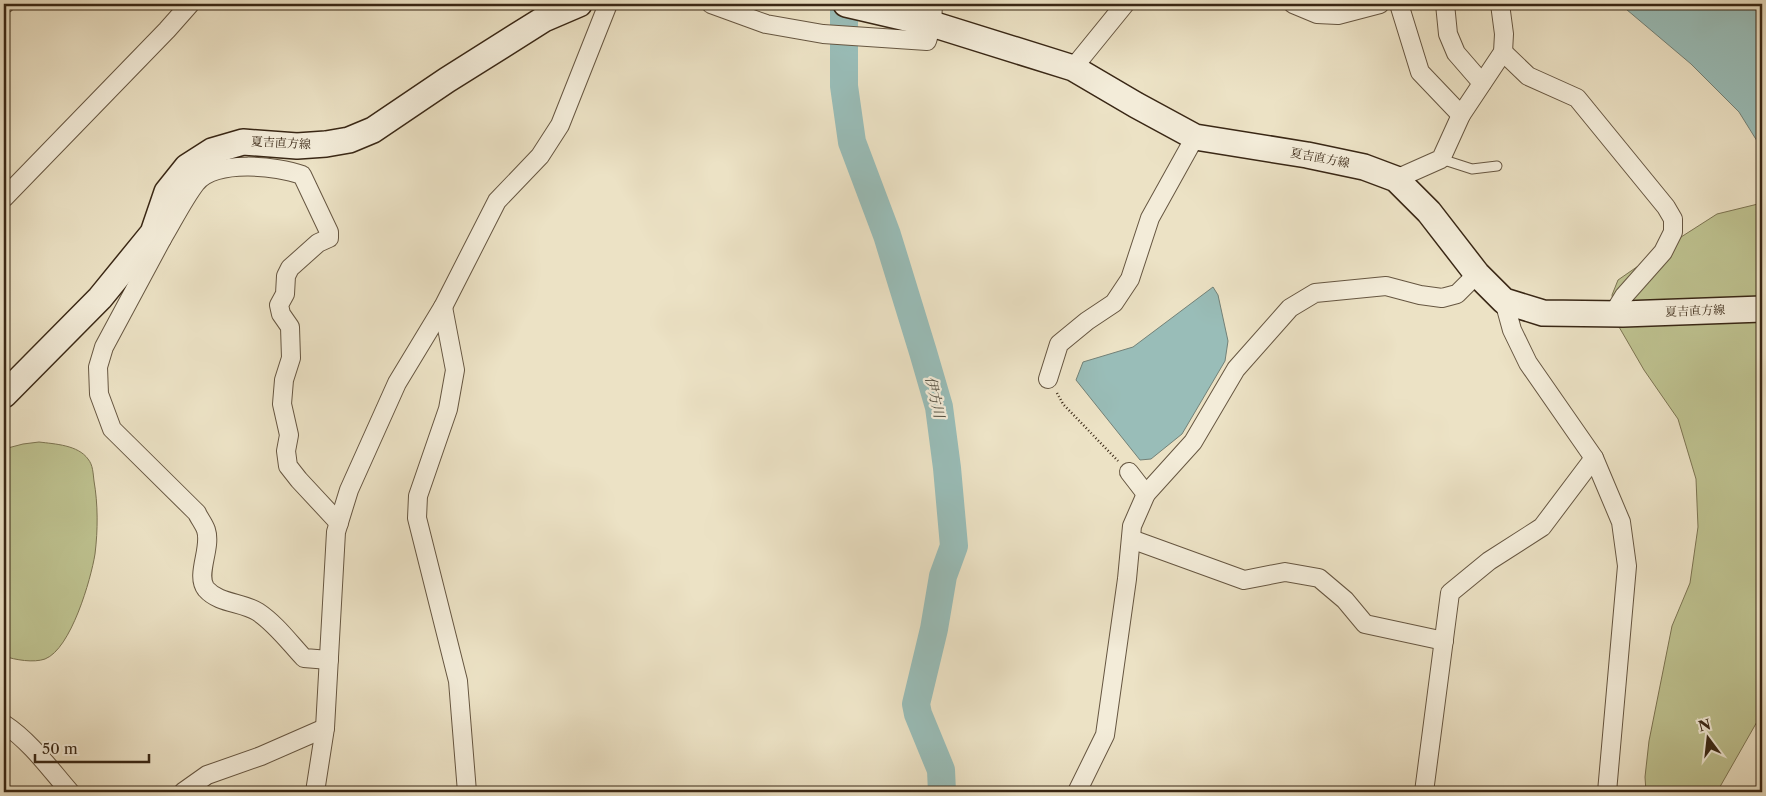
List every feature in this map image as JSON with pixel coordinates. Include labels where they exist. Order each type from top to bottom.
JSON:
[{"type":"main road","name":"夏吉直方線","points":[[4,395],[100,298],[157,236],[168,192],[187,167],[212,151],[243,142],[297,146],[349,140],[373,130],[544,18],[579,4]]},
{"type":"main road","name":"夏吉直方線","points":[[846,4],[872,10],[932,14],[1073,68],[1196,137],[1307,155],[1364,167],[1396,179],[1429,212],[1477,274],[1504,300],[1543,313],[1613,314],[1762,309]]},
{"type":"street","points":[[4,198],[190,4]]},
{"type":"street","points":[[315,792],[325,728],[336,532],[349,490],[397,383],[443,307],[497,201],[540,156],[560,125],[608,4]]},
{"type":"street","points":[[711,4],[766,24],[823,34],[927,40],[932,14]]},
{"type":"street","points":[[1073,68],[1126,4]]},
{"type":"street","points":[[1293,4],[1317,14],[1338,14],[1380,4]]},
{"type":"street","points":[[1399,4],[1420,72],[1461,115]]},
{"type":"street","points":[[1445,4],[1448,34],[1456,53],[1482,83]]},
{"type":"street","points":[[1396,179],[1441,159],[1461,115],[1503,52],[1504,34],[1500,4]]},
{"type":"street","points":[[1503,52],[1528,76],[1577,98],[1666,207],[1673,219],[1673,232],[1663,252],[1624,296],[1613,314]]},
{"type":"street","points":[[1048,379],[1059,344],[1087,320],[1114,303],[1130,279],[1150,218],[1196,137]]},
{"type":"street","points":[[329,660],[304,658],[276,626],[257,611],[216,597],[205,588],[201,575],[208,548],[206,530],[196,513],[112,429],[100,394],[98,367],[104,348],[157,236],[197,182],[213,172],[235,166],[288,170],[302,175],[329,232],[329,238],[318,243],[290,268],[286,276],[285,294],[280,306],[281,314],[290,327],[291,358],[284,380],[282,404],[289,435],[286,451],[288,466],[339,523]]},
{"type":"street","points":[[1077,792],[1105,735],[1127,579],[1132,526],[1146,494],[1193,442],[1236,369],[1290,308],[1315,293],[1386,286],[1420,295],[1442,298],[1457,294],[1477,274]]},
{"type":"street","points":[[1504,300],[1512,330],[1528,363],[1594,458],[1621,522],[1627,566],[1607,792]]},
{"type":"street","points":[[443,307],[455,370],[448,409],[418,496],[417,518],[458,680],[467,792]]},
{"type":"street","points":[[1424,792],[1450,593],[1489,560],[1542,527],[1594,458]]},
{"type":"street","points":[[1129,472],[1146,494]]},
{"type":"street","points":[[1131,539],[1244,580],[1285,572],[1319,578],[1345,600],[1365,624],[1444,641]]},
{"type":"street","points":[[4,724],[14,731],[70,792]]},
{"type":"street","points":[[183,792],[207,775],[261,756],[325,728]]},
{"type":"lane","points":[[1441,159],[1472,169],[1497,166]]},
{"type":"path","points":[[1048,379],[1063,404],[1129,472]]},
{"type":"green space","points":[[1762,203],[1762,713],[1717,792],[1646,792],[1645,777],[1649,741],[1672,626],[1690,583],[1698,527],[1696,479],[1678,419],[1644,370],[1615,320],[1612,295],[1618,280],[1717,214]]},
{"type":"green space","points":[[39,442],[72,448],[84,454],[90,461],[93,469],[97,526],[95,554],[89,580],[71,628],[54,653],[45,659],[30,661],[4,656],[4,449]]},
{"type":"water","points":[[1620,4],[1762,4],[1762,149],[1739,112],[1691,64]]},
{"type":"water","points":[[1213,287],[1218,295],[1228,341],[1225,361],[1182,434],[1151,459],[1140,460],[1076,380],[1083,362],[1133,347]]},
{"type":"waterway","name":"伊方川","points":[[844,4],[844,86],[852,142],[887,235],[923,352],[939,407],[947,468],[954,546],[943,576],[934,629],[916,704],[918,714],[941,770],[942,792]]}]
